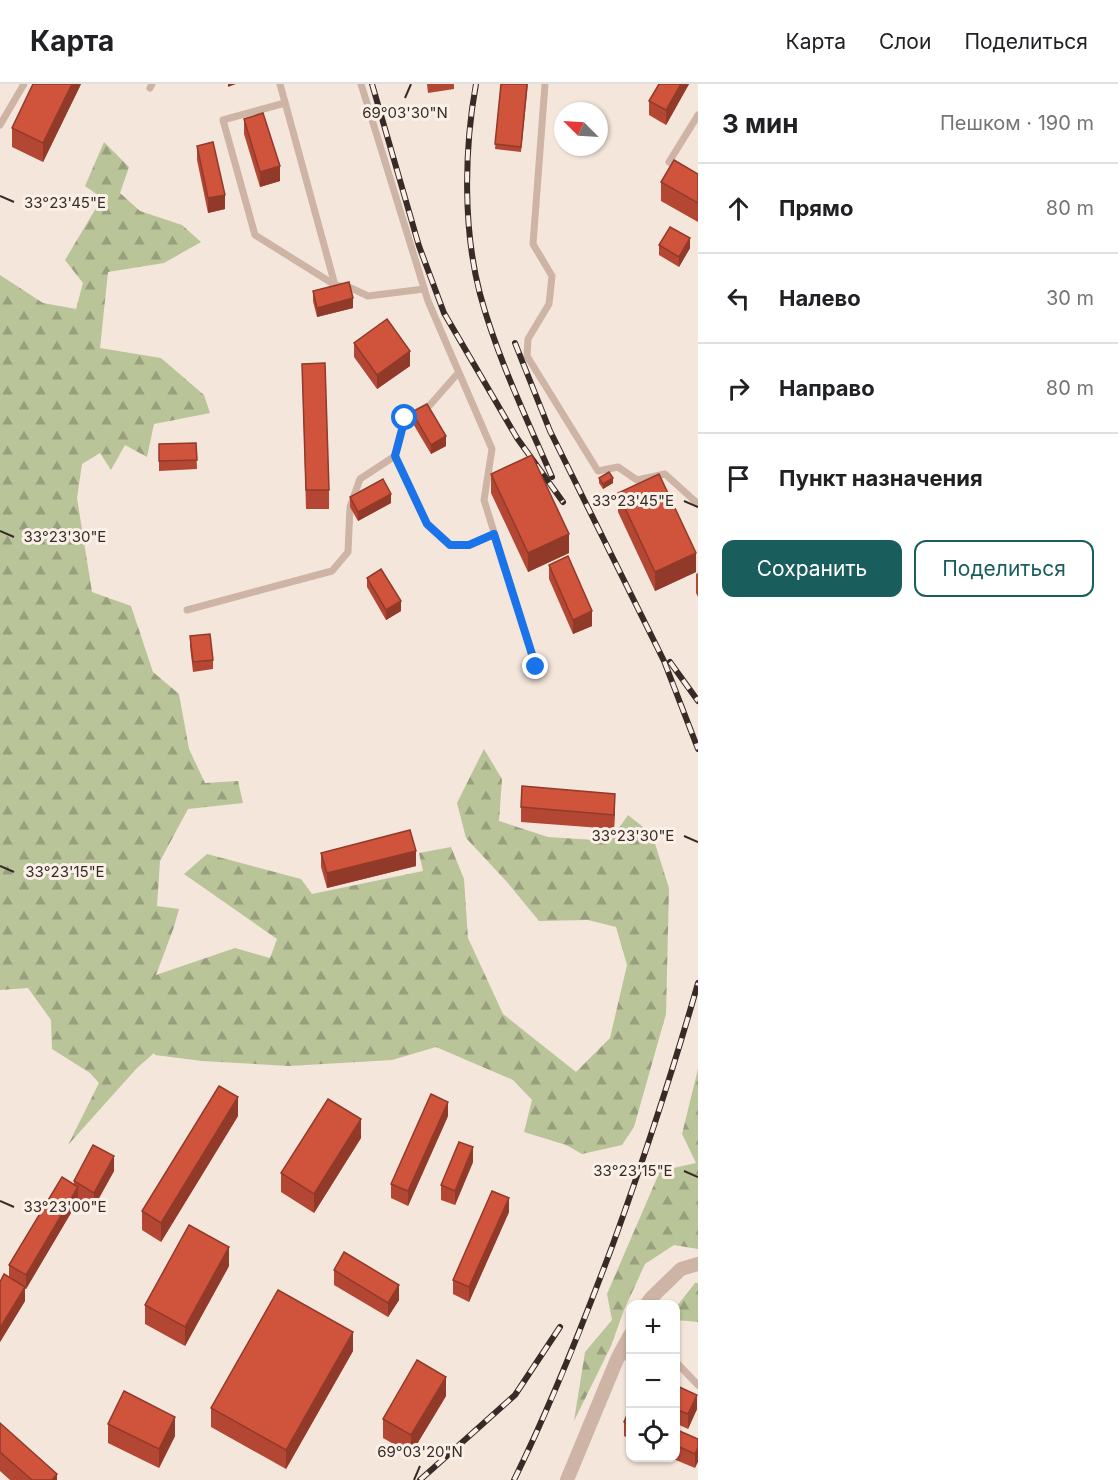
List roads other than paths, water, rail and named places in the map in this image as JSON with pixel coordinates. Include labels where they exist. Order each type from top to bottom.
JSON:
[{"type":"street","points":[[650,1300],[681,1269],[698,1264]]},
{"type":"street","points":[[567,1480],[624,1357]]},
{"type":"lane","points":[[0,125],[24,84]]},
{"type":"lane","points":[[280,84],[335,285]]},
{"type":"lane","points":[[361,84],[424,289],[492,449],[484,500],[536,667]]},
{"type":"lane","points":[[545,84],[533,244],[552,276],[549,304],[528,339],[527,356],[597,471],[618,467],[637,480],[665,474],[698,504]]},
{"type":"lane","points":[[285,103],[223,120],[255,235],[335,285],[351,288],[368,296],[424,289]]},
{"type":"lane","points":[[688,174],[669,162],[698,115]]},
{"type":"lane","points":[[458,373],[430,405],[405,418],[395,456],[427,524],[450,545],[469,545],[494,534]]},
{"type":"lane","points":[[187,610],[332,571],[348,552],[350,507],[360,479],[395,456]]},
{"type":"lane","points":[[680,1367],[698,1385]]},
{"type":"railway","points":[[372,84],[419,246],[444,313],[517,438],[563,502]]},
{"type":"railway","points":[[476,84],[469,136],[467,189],[474,269],[495,341],[552,477]]},
{"type":"railway","points":[[515,343],[550,431],[664,661],[698,749]]},
{"type":"railway","points":[[670,662],[698,701]]},
{"type":"railway","points":[[514,1480],[566,1363],[613,1244],[658,1114],[698,983]]},
{"type":"railway","points":[[420,1480],[515,1395],[560,1327]]}]
